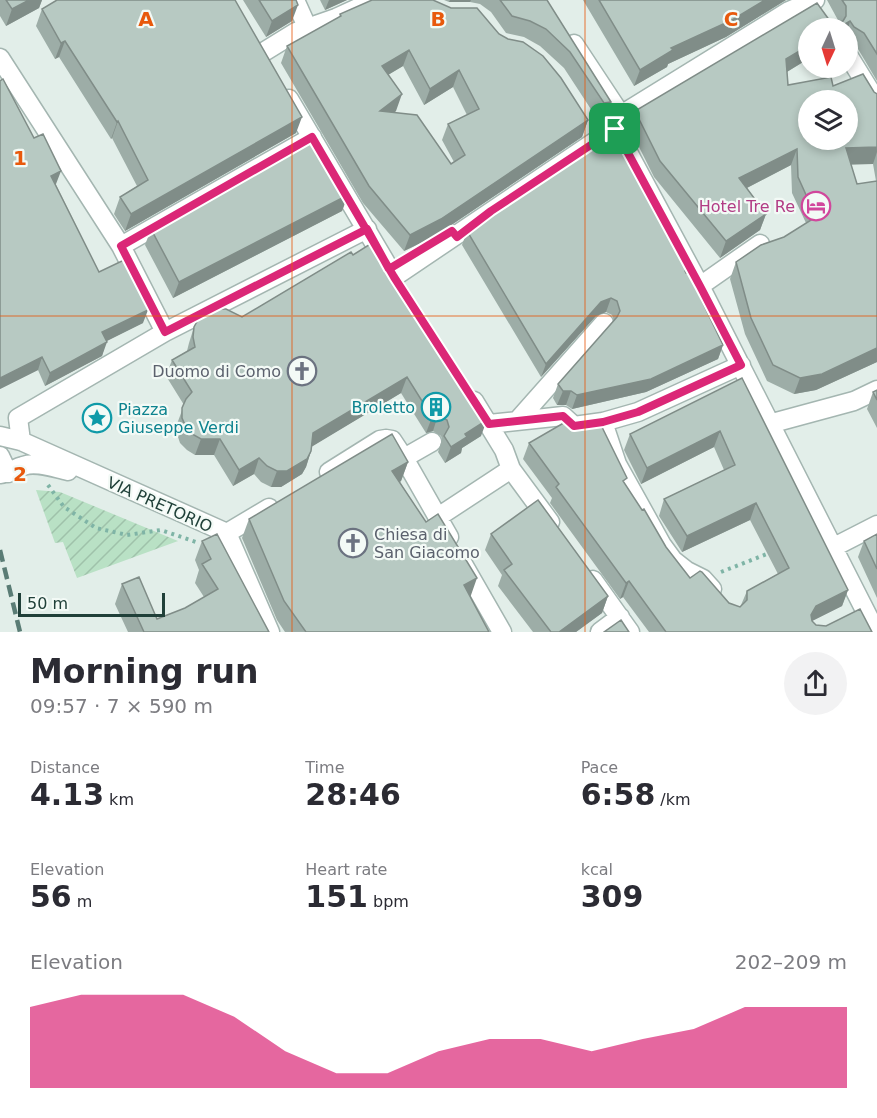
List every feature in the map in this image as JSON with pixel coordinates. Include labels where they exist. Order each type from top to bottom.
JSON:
[{"type":"street","points":[[296,0],[308,29]]},
{"type":"street","points":[[262,53],[296,32],[336,18],[375,0]]},
{"type":"street","points":[[392,273],[457,237],[593,133],[618,122],[785,6],[814,1],[824,18]]},
{"type":"street","points":[[563,29],[618,122],[876,632]]},
{"type":"street","points":[[252,35],[406,296]]},
{"type":"street","points":[[0,58],[121,246],[165,332]]},
{"type":"street","points":[[858,71],[877,102]]},
{"type":"street","points":[[121,246],[312,137]]},
{"type":"street","points":[[21,441],[18,418],[165,332],[367,229]]},
{"type":"street","points":[[700,286],[760,244]]},
{"type":"street","points":[[518,420],[604,323]]},
{"type":"street","points":[[480,418],[518,420],[563,416],[574,426],[603,422],[638,412],[741,365]]},
{"type":"street","points":[[462,383],[480,418],[498,440],[511,469],[560,536]]},
{"type":"street","points":[[769,424],[854,401],[877,390]]},
{"type":"street","points":[[603,422],[616,465],[662,545],[673,560],[687,571],[703,579],[724,604]]},
{"type":"street","name":"VIA PRETORIO","points":[[0,436],[21,441],[227,533],[279,502]]},
{"type":"street","points":[[309,484],[380,440],[392,440],[405,458],[502,632]]},
{"type":"street","points":[[405,458],[432,442]]},
{"type":"street","points":[[0,456],[4,474]]},
{"type":"street","name":"VIA PRETORIO","points":[[4,474],[25,465],[36,464],[96,476]]},
{"type":"street","points":[[438,517],[511,469]]},
{"type":"street","points":[[834,547],[877,525]]},
{"type":"street","points":[[227,533],[270,632]]},
{"type":"street","points":[[580,563],[614,627]]},
{"type":"street","points":[[844,617],[863,608]]},
{"type":"path","points":[[44,479],[64,507],[96,528],[127,535],[161,530]]},
{"type":"path","points":[[703,579],[778,549]]},
{"type":"green space","points":[[36,490],[60,492],[178,541],[77,578],[63,542],[55,543]]},
{"type":"building","points":[[6,0],[29,0],[12,9]]},
{"type":"building","points":[[57,0],[235,0],[302,117],[131,214],[120,197],[148,180],[118,121],[65,41],[61,43],[42,9]]},
{"type":"building","points":[[259,0],[296,0],[298,5],[272,21]]},
{"type":"building","points":[[372,0],[433,0],[451,8],[477,8],[499,34],[508,39],[523,42],[543,56],[561,78],[588,120],[441,219],[410,235],[369,186],[287,46],[341,16],[340,14]],"holes":[[[409,50],[430,89],[459,70],[479,109],[448,124],[465,155],[451,164],[417,115],[380,111],[402,94],[382,66]]]},
{"type":"building","points":[[500,0],[547,0],[611,102],[604,103],[570,52],[546,29],[512,16]]},
{"type":"building","points":[[599,0],[765,0],[732,20],[671,48],[673,50],[640,70]]},
{"type":"building","points":[[842,0],[877,0],[877,54],[864,33],[858,29],[858,18],[845,18],[846,6]]},
{"type":"building","points":[[817,3],[828,18],[798,18],[798,52],[786,59],[788,85],[831,78],[833,86],[858,78],[863,74],[877,94],[877,147],[858,148],[858,90],[798,90],[798,150],[847,150],[857,184],[877,181],[877,348],[822,374],[800,378],[773,365],[751,318],[736,262],[761,245],[784,237],[816,217],[798,177],[797,149],[739,178],[766,214],[726,241],[660,161],[635,111]]},
{"type":"building","points":[[3,79],[34,138],[43,134],[61,171],[51,176],[99,272],[124,260],[148,310],[102,332],[107,342],[50,373],[42,357],[0,378],[0,81]]},
{"type":"building","points":[[314,136],[348,195],[179,282],[151,229]]},
{"type":"building","points":[[605,138],[609,145],[620,138],[661,214],[687,270],[685,271],[688,272],[723,345],[651,379],[577,395],[571,391],[563,391],[558,384],[617,317],[620,311],[617,301],[611,298],[601,302],[546,364],[467,231]]},
{"type":"building","name":"Duomo di Como","points":[[375,241],[487,420],[465,434],[467,437],[451,447],[444,436],[449,427],[447,420],[438,415],[432,417],[407,377],[313,433],[311,451],[307,459],[287,471],[277,471],[267,466],[259,458],[239,470],[220,439],[201,439],[186,427],[182,418],[182,408],[192,392],[172,360],[195,347],[194,327],[199,318],[207,312],[226,309],[242,317],[351,252],[353,255]]},
{"type":"building","points":[[742,378],[848,590],[816,606],[811,615],[812,621],[816,625],[826,626],[860,609],[872,632],[666,632],[629,581],[626,583],[556,487],[559,484],[529,443],[567,421],[573,429],[589,420],[598,419],[627,478],[623,481],[642,510],[644,509],[666,547],[690,578],[702,572],[729,603],[740,607],[747,600],[747,591],[789,568],[756,503],[687,536],[664,499],[735,465],[720,431],[647,468],[630,434]]},
{"type":"building","points":[[392,434],[408,462],[392,471],[426,522],[438,514],[477,578],[464,585],[489,632],[306,632],[284,601],[249,519]]},
{"type":"building","points":[[538,500],[608,596],[559,632],[551,632],[504,570],[512,564],[491,534]]},
{"type":"building","points":[[217,534],[269,632],[144,632],[122,584],[139,577],[157,619],[185,608],[218,589],[202,564],[211,559],[202,541]]},
{"type":"building","points":[[877,534],[877,569],[864,541]]},
{"type":"building","points":[[621,620],[629,632],[604,632]]},
{"type":"railway","points":[[0,550],[20,632]]},
{"type":"place","name":"Hotel Tre Re","points":[[816,206]]},
{"type":"place","name":"Duomo di Como","points":[[302,371]]},
{"type":"place","name":"Broletto","points":[[436,407]]},
{"type":"place","name":"Piazza Giuseppe Verdi","points":[[97,418]]},
{"type":"place","name":"Chiesa di San Giacomo","points":[[353,543]]},
{"type":"route","points":[[615,129],[491,211],[457,237],[452,231],[389,269],[367,229],[165,332],[121,246],[312,137],[367,229],[394,277],[489,424],[563,416],[574,426],[603,422],[638,412],[741,365],[615,129]]}]
